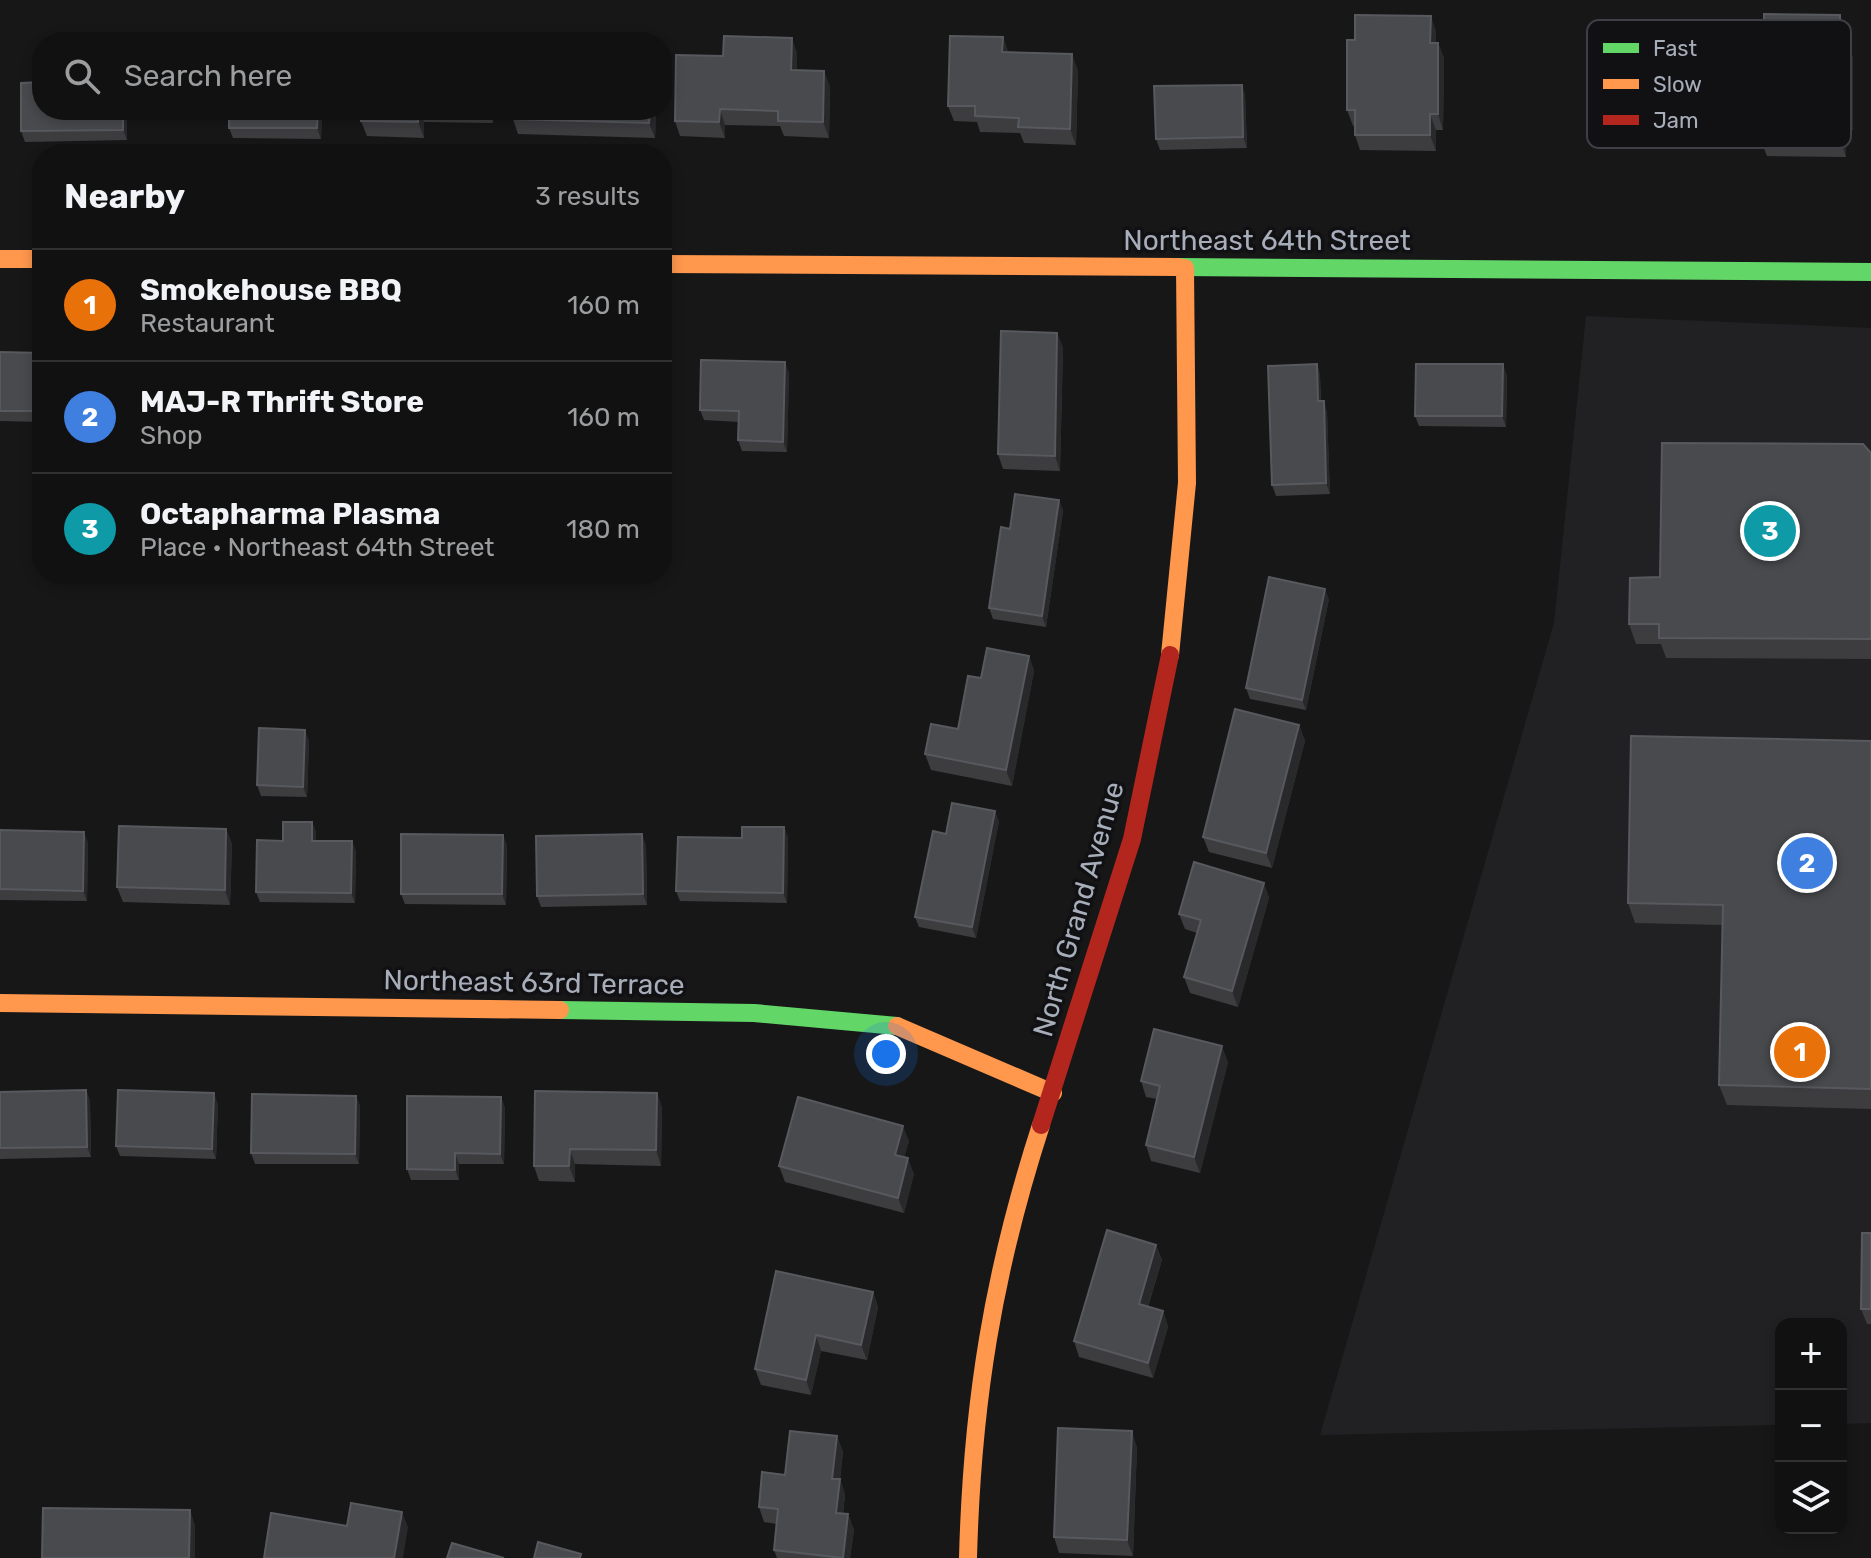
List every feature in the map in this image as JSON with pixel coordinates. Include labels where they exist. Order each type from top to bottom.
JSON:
[{"type":"street","points":[[0,259],[32,259]]},
{"type":"street","name":"Northeast 64th Street","points":[[672,264],[1871,272]]},
{"type":"street","name":"North Grand Avenue","points":[[968,1558],[970,1476],[985,1345],[1001,1260],[1024,1175],[1053,1093],[1131,842],[1157,733],[1175,622],[1186,511],[1185,268]]},
{"type":"street","name":"Northeast 63rd Terrace","points":[[0,1003],[754,1013],[902,1026],[1053,1093]]},
{"type":"shaded area","points":[[1586,316],[1871,328],[1871,1423],[1847,1424],[1847,1318],[1775,1318],[1775,1425],[1320,1435],[1554,623]]},
{"type":"building","points":[[1764,14],[1840,15],[1840,20],[1764,20]]},
{"type":"building","points":[[1355,15],[1431,16],[1430,43],[1438,43],[1438,114],[1430,114],[1430,135],[1355,135],[1355,110],[1347,110],[1347,40],[1355,40]]},
{"type":"building","points":[[724,36],[792,38],[791,70],[824,71],[823,122],[778,121],[778,111],[720,109],[719,122],[675,121],[676,55],[723,56]]},
{"type":"building","points":[[950,36],[1003,37],[1002,52],[1072,54],[1070,129],[1018,127],[1019,118],[975,116],[975,106],[948,106]]},
{"type":"building","points":[[32,82],[32,120],[123,120],[123,130],[21,131],[21,83]]},
{"type":"building","points":[[1242,85],[1243,137],[1156,139],[1154,86]]},
{"type":"building","points":[[229,120],[317,120],[317,128],[229,128]]},
{"type":"building","points":[[418,120],[418,122],[361,121]]},
{"type":"building","points":[[547,120],[649,120],[649,123]]},
{"type":"building","points":[[1001,331],[1057,333],[1055,456],[998,454]]},
{"type":"building","points":[[0,352],[32,353],[32,411],[0,411]]},
{"type":"building","points":[[701,360],[785,362],[783,442],[738,440],[739,411],[700,410]]},
{"type":"building","points":[[1317,364],[1318,401],[1324,401],[1326,483],[1272,485],[1268,366]]},
{"type":"building","points":[[1416,364],[1503,364],[1502,416],[1415,416]]},
{"type":"building","points":[[1662,443],[1863,444],[1871,453],[1871,639],[1659,638],[1659,624],[1629,624],[1630,578],[1660,577]]},
{"type":"building","points":[[1015,494],[1059,500],[1042,616],[989,608],[1001,527],[1010,529]]},
{"type":"building","points":[[1269,577],[1325,589],[1302,700],[1246,688]]},
{"type":"building","points":[[987,648],[1029,656],[1006,770],[925,754],[931,724],[958,729],[968,676],[981,678]]},
{"type":"building","points":[[1235,709],[1299,725],[1266,853],[1203,837]]},
{"type":"building","points":[[259,728],[305,730],[303,787],[257,785]]},
{"type":"building","points":[[1631,736],[1871,741],[1871,1089],[1719,1085],[1723,905],[1628,903]]},
{"type":"building","points":[[952,803],[995,811],[972,927],[915,917],[933,831],[946,834]]},
{"type":"building","points":[[283,822],[312,822],[312,841],[352,841],[351,893],[256,892],[257,840],[283,841]]},
{"type":"building","points":[[119,826],[226,829],[225,890],[117,887]]},
{"type":"building","points":[[742,827],[784,827],[783,893],[676,891],[678,837],[742,838]]},
{"type":"building","points":[[0,830],[84,832],[83,891],[0,889]]},
{"type":"building","points":[[401,834],[503,835],[502,894],[401,894]]},
{"type":"building","points":[[642,834],[643,894],[537,896],[536,836]]},
{"type":"building","points":[[1194,862],[1264,883],[1232,991],[1184,977],[1201,920],[1179,914]]},
{"type":"building","points":[[1154,1029],[1222,1046],[1194,1157],[1146,1145],[1160,1086],[1141,1081]]},
{"type":"building","points":[[86,1090],[87,1147],[0,1148],[0,1092]]},
{"type":"building","points":[[118,1090],[214,1093],[212,1149],[116,1146]]},
{"type":"building","points":[[535,1091],[657,1093],[656,1150],[570,1149],[569,1166],[534,1166]]},
{"type":"building","points":[[252,1094],[356,1096],[355,1154],[251,1153]]},
{"type":"building","points":[[407,1096],[501,1097],[500,1154],[455,1153],[455,1170],[407,1169]]},
{"type":"building","points":[[798,1097],[903,1126],[895,1155],[908,1158],[898,1198],[779,1166]]},
{"type":"building","points":[[1107,1230],[1156,1245],[1139,1304],[1163,1311],[1148,1363],[1074,1341]]},
{"type":"building","points":[[1862,1233],[1871,1233],[1871,1309],[1861,1309]]},
{"type":"building","points":[[776,1271],[873,1292],[861,1345],[816,1335],[806,1380],[755,1369]]},
{"type":"building","points":[[1058,1428],[1132,1431],[1127,1540],[1054,1537]]},
{"type":"building","points":[[790,1431],[837,1436],[832,1479],[840,1479],[836,1513],[848,1514],[843,1558],[774,1550],[778,1509],[759,1507],[762,1472],[785,1475]]},
{"type":"building","points":[[351,1503],[402,1512],[394,1558],[264,1558],[271,1513],[347,1526]]},
{"type":"building","points":[[43,1508],[190,1510],[189,1558],[42,1558]]},
{"type":"building","points":[[538,1542],[581,1554],[580,1558],[534,1558]]},
{"type":"building","points":[[452,1543],[504,1558],[447,1558]]},
{"type":"traffic: fast","points":[[1179,267],[1871,272]]},
{"type":"traffic: fast","points":[[560,1010],[754,1013],[897,1026]]},
{"type":"traffic: slow","points":[[0,259],[32,259]]},
{"type":"traffic: slow","points":[[672,264],[1179,267]]},
{"type":"traffic: slow","points":[[1170,655],[1187,483],[1185,268]]},
{"type":"traffic: slow","points":[[0,1003],[560,1010]]},
{"type":"traffic: slow","points":[[897,1026],[1053,1093]]},
{"type":"traffic: slow","points":[[968,1558],[974,1446],[988,1339],[1010,1233],[1041,1125]]},
{"type":"traffic: jam","points":[[1041,1125],[1132,839],[1170,655]]},
{"type":"place","name":"Octapharma Plasma","points":[[1770,531]]},
{"type":"place","name":"MAJ-R Thrift Store","points":[[1807,863]]},
{"type":"place","name":"Smokehouse BBQ","points":[[1800,1052]]}]
